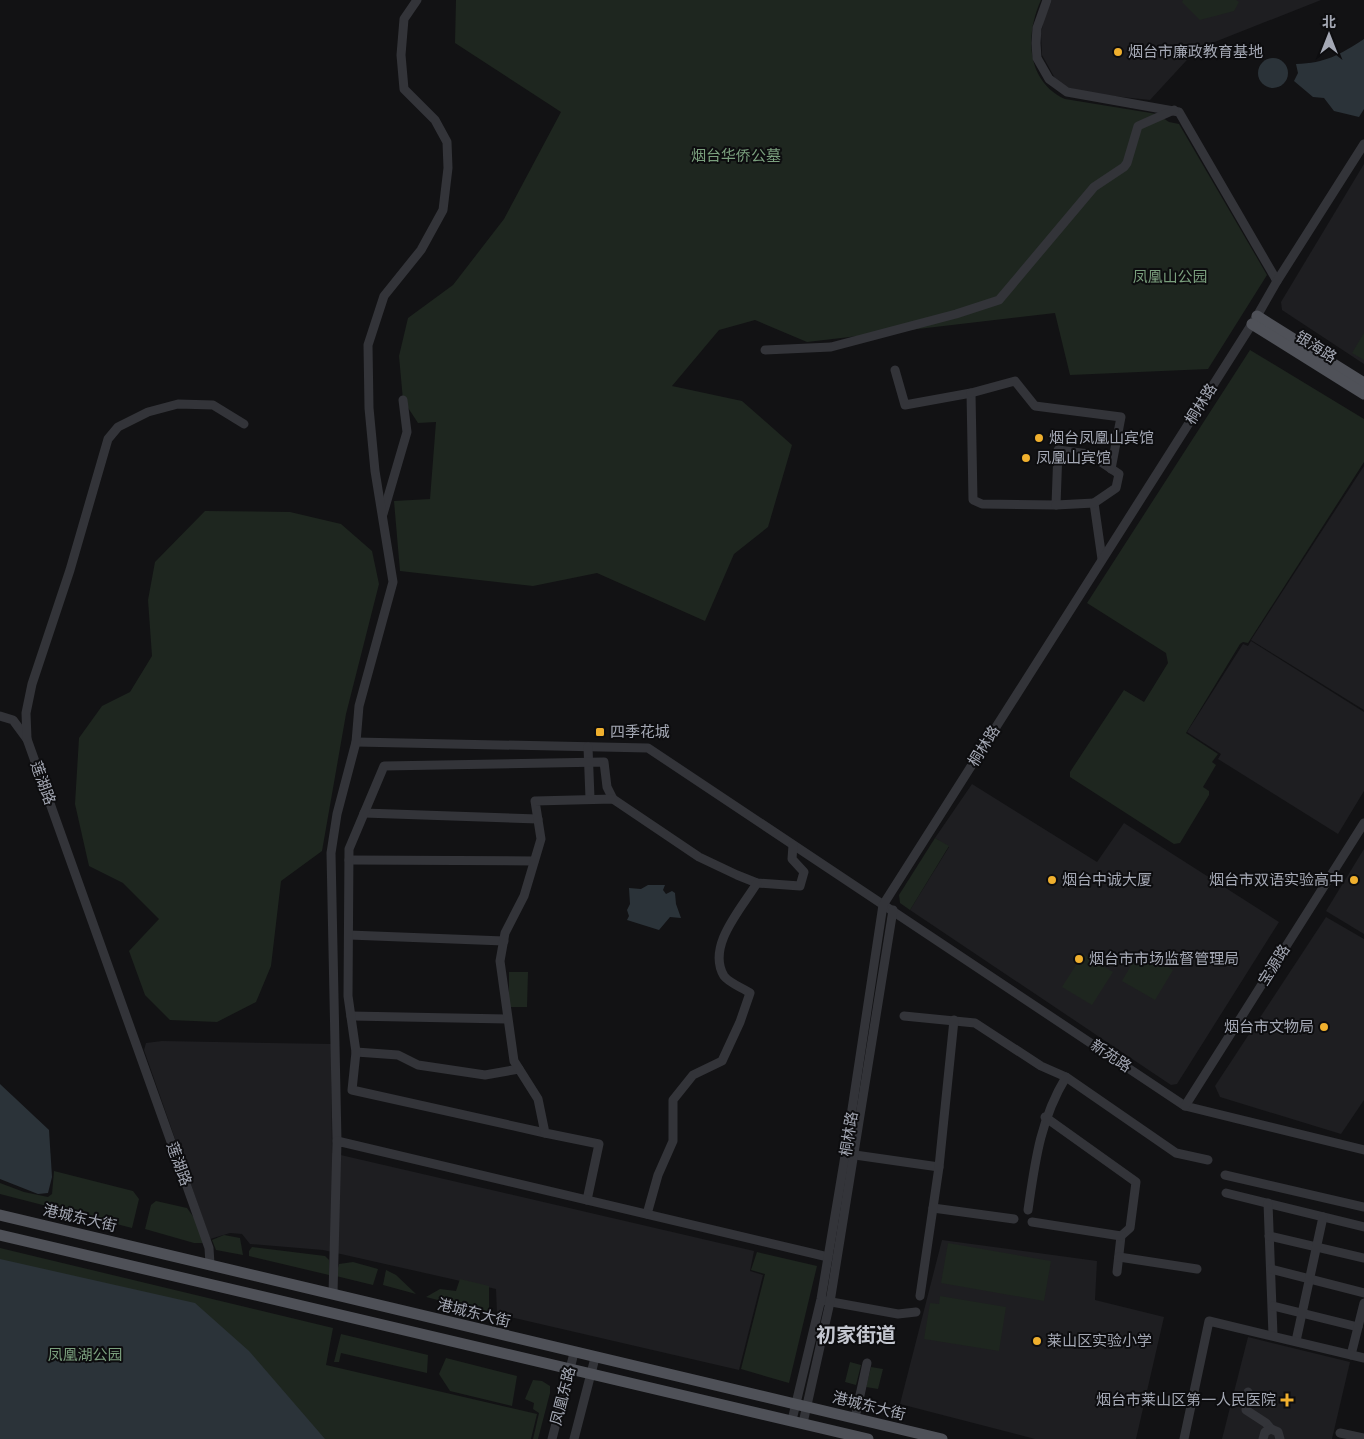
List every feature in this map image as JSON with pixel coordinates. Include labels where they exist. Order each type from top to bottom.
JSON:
[{"type":"main road","name":"银海路","points":[[1255,320],[1364,383]]},
{"type":"main road","name":"银海路","points":[[1255,320],[1364,394]]},
{"type":"main road","name":"港城东大街","points":[[0,1215],[942,1439]]},
{"type":"main road","name":"港城东大街","points":[[0,1235],[868,1439]]},
{"type":"street","points":[[332,1294],[337,1141],[331,852],[337,814],[356,742],[359,706],[393,582],[375,470],[369,408],[368,346],[384,296],[421,250],[443,210],[448,168],[447,142],[435,120],[404,89],[401,54],[404,19],[417,0]]},
{"type":"street","points":[[1048,0],[1037,28],[1036,43],[1037,58],[1049,79],[1066,92],[1145,107],[1174,110],[1183,116],[1277,281]]},
{"type":"street","points":[[765,350],[831,348],[956,314],[999,300],[1094,187],[1124,167],[1127,163],[1138,126],[1174,110]]},
{"type":"street","name":"桐林路","points":[[801,1405],[828,1257],[883,905],[1255,320],[1277,281],[1364,144]]},
{"type":"street","points":[[895,370],[906,405],[971,393],[1015,380],[1035,406],[1121,417],[1111,468]]},
{"type":"street","points":[[971,393],[973,500],[982,504],[1056,505],[1094,503],[1116,488],[1119,474],[1089,454],[1058,450],[1056,505]]},
{"type":"street","points":[[382,517],[407,432],[403,400]]},
{"type":"street","name":"莲湖路","points":[[210,1264],[210,1248],[27,739],[26,713],[32,684],[70,570],[108,439],[118,428],[148,412],[178,404],[213,405],[244,424]]},
{"type":"street","points":[[1094,503],[1102,559]]},
{"type":"street","points":[[0,716],[13,720],[27,739]]},
{"type":"street","name":"新苑路","points":[[356,742],[648,748],[1185,1106],[1364,1150]]},
{"type":"street","points":[[588,747],[590,798]]},
{"type":"street","points":[[587,1200],[600,1144],[352,1090],[356,1052],[348,996],[349,850],[384,766],[604,762],[607,787],[613,799],[700,856],[757,883],[800,886],[804,872],[792,859],[793,845]]},
{"type":"street","points":[[545,1133],[538,1099],[514,1061],[500,962],[505,933],[524,896],[541,839],[535,801],[590,798],[613,799]]},
{"type":"street","points":[[364,813],[538,819]]},
{"type":"street","name":"宝源路","points":[[1185,1106],[1364,824]]},
{"type":"street","points":[[349,860],[534,861]]},
{"type":"street","points":[[647,1214],[658,1174],[673,1141],[673,1100],[693,1075],[722,1061],[740,1022],[750,993],[725,977],[718,957],[722,938],[757,883]]},
{"type":"street","name":"桐林路","points":[[797,1422],[830,1302],[893,910]]},
{"type":"street","points":[[349,935],[504,941]]},
{"type":"street","points":[[351,1016],[507,1019]]},
{"type":"street","points":[[904,1016],[975,1023],[1041,1066],[1066,1077],[1176,1153],[1208,1160]]},
{"type":"street","points":[[920,1296],[939,1167],[954,1020]]},
{"type":"street","points":[[356,1052],[398,1055],[418,1065],[485,1075],[519,1069]]},
{"type":"street","points":[[1028,1210],[1035,1160],[1045,1117],[1066,1077]]},
{"type":"street","points":[[1045,1117],[1136,1182],[1130,1228],[1122,1236],[1117,1272]]},
{"type":"street","points":[[337,1141],[828,1257]]},
{"type":"street","points":[[855,1155],[939,1167]]},
{"type":"street","points":[[1225,1175],[1364,1207]]},
{"type":"street","points":[[1226,1193],[1364,1227]]},
{"type":"street","points":[[1268,1203],[1274,1335]]},
{"type":"street","points":[[933,1208],[1014,1219]]},
{"type":"street","points":[[1296,1341],[1323,1217]]},
{"type":"street","points":[[1032,1222],[1122,1236]]},
{"type":"street","points":[[1269,1236],[1364,1258]]},
{"type":"street","points":[[1119,1257],[1198,1268]]},
{"type":"street","points":[[1271,1269],[1364,1293]]},
{"type":"street","points":[[821,1299],[898,1314],[916,1312]]},
{"type":"street","points":[[1351,1355],[1364,1303]]},
{"type":"street","points":[[1273,1306],[1358,1327]]},
{"type":"street","points":[[1184,1439],[1209,1321],[1364,1358]]},
{"type":"street","name":"凤凰东路","points":[[552,1439],[574,1353]]},
{"type":"street","name":"凤凰东路","points":[[574,1439],[595,1358]]},
{"type":"street","points":[[855,1418],[867,1362]]},
{"type":"street","points":[[1248,1392],[1246,1410],[1266,1422],[1270,1429],[1278,1432],[1280,1439]]},
{"type":"street","points":[[1263,1439],[1265,1432],[1270,1429]]},
{"type":"street","points":[[1340,1432],[1364,1438]]},
{"type":"shaded area","name":"烟台市廉政教育基地","points":[[1052,0],[1321,0],[1197,49],[1150,100],[1085,93],[1069,88],[1056,80],[1042,55],[1041,34],[1044,18]]},
{"type":"shaded area","points":[[1364,39],[1364,109],[1359,117],[1334,111],[1324,98],[1313,97],[1294,81],[1298,73],[1296,64],[1324,60],[1347,50]]},
{"type":"shaded area","points":[[1273,58],[1284,62],[1288,73],[1284,84],[1273,88],[1262,84],[1258,73],[1262,62]]},
{"type":"shaded area","points":[[1364,164],[1364,364],[1282,310],[1281,302]]},
{"type":"shaded area","points":[[1364,466],[1364,710],[1251,640]]},
{"type":"shaded area","points":[[1251,641],[1364,712],[1364,791],[1338,834],[1218,759],[1221,754],[1187,732],[1243,644],[1248,646]]},
{"type":"shaded area","points":[[972,784],[1097,862],[1124,823],[1279,922],[1177,1084],[1171,1085],[910,910],[949,847],[935,838]]},
{"type":"shaded area","name":"烟台市双语实验高中","points":[[1364,849],[1364,934],[1326,911]]},
{"type":"shaded area","points":[[648,885],[665,885],[663,890],[666,894],[672,891],[675,893],[676,904],[681,918],[670,917],[659,930],[627,920],[629,916],[627,910],[630,904],[629,888],[641,889]]},
{"type":"shaded area","points":[[1326,917],[1364,939],[1364,1100],[1341,1134],[1220,1097],[1215,1086]]},
{"type":"shaded area","points":[[162,1041],[331,1044],[332,1153],[754,1251],[750,1271],[763,1275],[739,1370],[497,1314],[496,1289],[323,1250],[250,1244],[242,1234],[230,1233],[210,1239],[144,1050],[146,1043]]},
{"type":"shaded area","points":[[0,1084],[49,1130],[52,1177],[48,1193],[38,1194],[0,1179]]},
{"type":"shaded area","name":"莱山区实验小学","points":[[942,1240],[1097,1261],[1095,1300],[1164,1317],[1136,1439],[1035,1439],[900,1404]]},
{"type":"shaded area","name":"凤凰湖公园","points":[[0,1259],[195,1303],[249,1351],[325,1439],[0,1439]]},
{"type":"shaded area","name":"烟台市莱山区第一人民医院","points":[[1248,1337],[1350,1362],[1332,1439],[1222,1439]]},
{"type":"green space","points":[[456,0],[1041,0],[1036,14],[1031,42],[1032,56],[1036,69],[1043,81],[1052,91],[1065,99],[1157,114],[1169,122],[1179,124],[1267,275],[1208,369],[1070,375],[1055,313],[807,342],[755,320],[719,330],[672,386],[742,401],[792,445],[768,527],[734,554],[705,621],[597,573],[533,586],[400,571],[394,501],[430,499],[436,422],[418,423],[403,400],[399,356],[408,318],[453,285],[504,219],[561,112],[455,43]]},
{"type":"green space","points":[[1183,0],[1236,0],[1239,2],[1234,11],[1200,20],[1182,2]]},
{"type":"green space","points":[[1364,333],[1364,360],[1352,353]]},
{"type":"green space","points":[[1250,350],[1364,419],[1364,462],[1248,643],[1243,642],[1240,644],[1186,733],[1218,754],[1212,762],[1216,765],[1203,787],[1209,791],[1209,795],[1180,843],[1174,844],[1070,777],[1070,772],[1124,690],[1144,702],[1168,663],[1166,653],[1087,603]]},
{"type":"green space","points":[[205,511],[290,512],[341,524],[372,551],[379,584],[346,714],[322,851],[281,881],[271,966],[256,1002],[217,1022],[170,1020],[145,995],[129,951],[159,919],[123,883],[89,866],[75,804],[79,738],[102,706],[130,692],[152,656],[148,600],[155,562]]},
{"type":"green space","points":[[935,838],[949,846],[910,910],[900,903],[899,895]]},
{"type":"green space","points":[[1140,950],[1173,970],[1155,1000],[1122,981]]},
{"type":"green space","points":[[1083,954],[1113,972],[1092,1005],[1062,987]]},
{"type":"green space","points":[[509,972],[528,972],[527,1007],[509,1007]]},
{"type":"green space","points":[[54,1171],[133,1191],[139,1199],[132,1228],[0,1194],[0,1183],[24,1192],[48,1197],[52,1194]]},
{"type":"green space","points":[[156,1201],[187,1208],[197,1222],[203,1243],[194,1243],[145,1229],[151,1205]]},
{"type":"green space","points":[[224,1235],[240,1238],[243,1255],[216,1250],[212,1240]]},
{"type":"green space","points":[[948,1243],[1051,1261],[1044,1301],[941,1283]]},
{"type":"green space","points":[[252,1247],[325,1256],[329,1260],[329,1275],[249,1256],[249,1251]]},
{"type":"green space","name":"凤凰湖公园","points":[[0,1248],[333,1328],[326,1365],[537,1414],[531,1439],[0,1439]]},
{"type":"green space","points":[[757,1252],[817,1266],[789,1383],[741,1369],[765,1274],[751,1270]]},
{"type":"green space","points":[[353,1262],[378,1269],[373,1285],[336,1276],[339,1264]]},
{"type":"green space","points":[[386,1270],[396,1275],[416,1294],[383,1285]]},
{"type":"green space","points":[[460,1279],[489,1286],[489,1313],[426,1297],[440,1289],[456,1291]]},
{"type":"green space","points":[[940,1296],[1006,1307],[999,1351],[924,1339],[930,1303],[939,1304]]},
{"type":"green space","points":[[341,1334],[428,1355],[427,1373],[341,1353],[339,1362],[334,1362]]},
{"type":"green space","points":[[446,1358],[517,1376],[512,1406],[450,1391],[439,1374]]},
{"type":"green space","points":[[850,1362],[861,1365],[856,1385],[845,1382]]},
{"type":"green space","points":[[871,1367],[883,1369],[878,1389],[866,1387]]},
{"type":"green space","points":[[533,1380],[542,1381],[550,1386],[550,1393],[538,1439],[533,1439],[539,1413],[533,1409],[534,1403],[525,1399]]},
{"type":"place","name":"烟台市廉政教育基地","points":[[1118,52]]},
{"type":"place","name":"烟台凤凰山宾馆","points":[[1039,438]]},
{"type":"place","name":"凤凰山宾馆","points":[[1026,458]]},
{"type":"place","name":"四季花城","points":[[600,732]]},
{"type":"place","name":"烟台中诚大厦","points":[[1052,880]]},
{"type":"place","name":"烟台市双语实验高中","points":[[1354,880]]},
{"type":"place","name":"烟台市市场监督管理局","points":[[1079,959]]},
{"type":"place","name":"烟台市文物局","points":[[1324,1027]]},
{"type":"place","name":"莱山区实验小学","points":[[1037,1341]]},
{"type":"place","name":"烟台市莱山区第一人民医院","points":[[1287,1400]]},
{"type":"district","name":"初家街道","points":[[856,1335]]},
{"type":"park label","name":"烟台华侨公墓","points":[[736,156]]},
{"type":"park label","name":"凤凰山公园","points":[[1170,277]]}]
